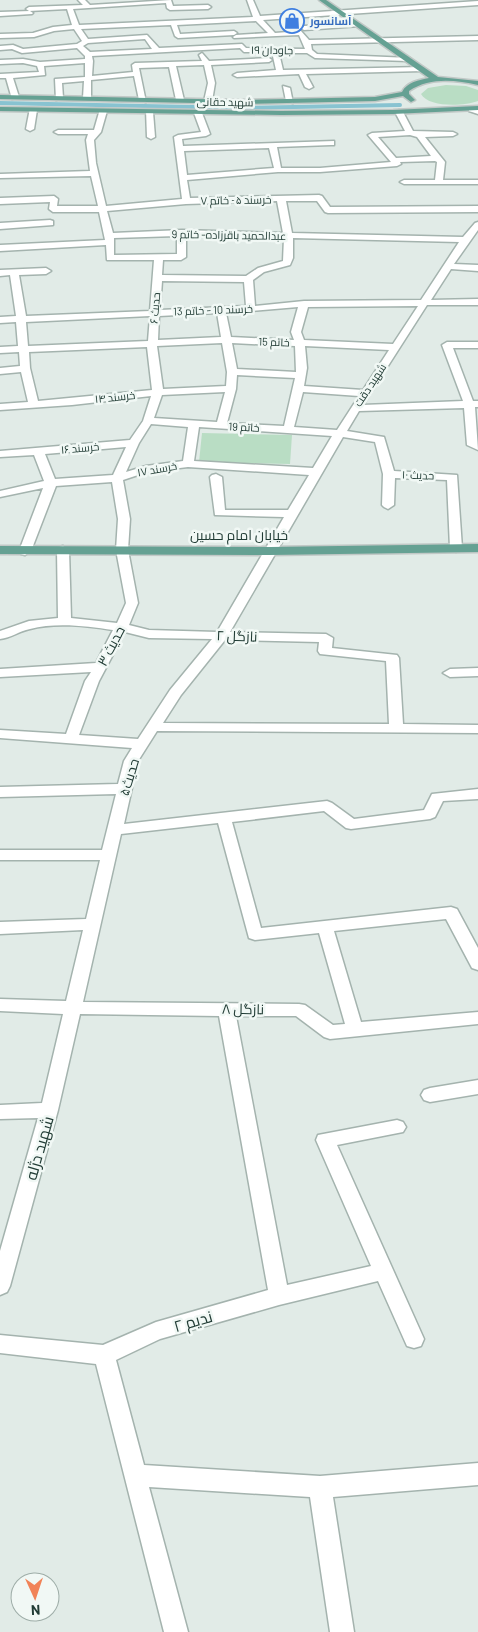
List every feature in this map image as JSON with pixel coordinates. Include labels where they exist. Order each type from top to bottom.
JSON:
[{"type":"main road","points":[[322,0],[437,80]]},
{"type":"main road","name":"شهید حقانی","points":[[0,97],[208,101],[375,99],[405,94],[410,86],[437,80],[478,83]]},
{"type":"main road","points":[[405,94],[407,98],[418,104],[449,110],[476,110]]},
{"type":"main road","points":[[287,101],[294,102],[300,108],[291,114]]},
{"type":"main road","name":"شهید حقانی","points":[[0,109],[291,114],[449,110]]},
{"type":"main road","name":"خیابان امام حسین","points":[[0,550],[270,551],[478,548]]},
{"type":"street","points":[[29,0],[33,28]]},
{"type":"street","points":[[81,0],[88,7]]},
{"type":"street","points":[[0,14],[88,7],[121,2],[168,0],[170,8],[207,3],[209,22]]},
{"type":"street","points":[[250,0],[257,18],[273,35]]},
{"type":"street","points":[[399,0],[409,8]]},
{"type":"street","points":[[134,2],[138,9]]},
{"type":"street","points":[[0,36],[33,28],[43,32],[76,27],[226,21],[342,14],[365,8],[409,8],[478,3]]},
{"type":"street","points":[[70,7],[76,27],[86,42]]},
{"type":"street","points":[[141,17],[144,24]]},
{"type":"street","points":[[226,21],[242,46]]},
{"type":"street","points":[[173,23],[178,36],[273,35],[301,28],[358,25]]},
{"type":"street","points":[[115,25],[124,39]]},
{"type":"street","points":[[267,27],[275,26]]},
{"type":"street","points":[[301,28],[308,42]]},
{"type":"street","points":[[43,32],[50,48]]},
{"type":"street","points":[[0,48],[12,47],[22,51],[79,46],[86,42],[147,37],[157,50]]},
{"type":"street","name":"جاودان ۱۹","points":[[0,62],[23,61],[40,64],[126,52],[242,46],[244,50],[309,51],[308,42],[478,38]]},
{"type":"street","points":[[112,40],[126,52],[137,70],[143,100]]},
{"type":"street","points":[[79,46],[89,57],[86,80],[87,98]]},
{"type":"street","points":[[197,48],[207,63],[213,81],[208,101]]},
{"type":"street","points":[[22,51],[23,61]]},
{"type":"street","points":[[275,51],[280,72]]},
{"type":"street","points":[[309,51],[316,56],[408,59]]},
{"type":"street","points":[[59,98],[58,81],[86,80],[172,64],[277,60]]},
{"type":"street","points":[[0,76],[43,74],[40,64]]},
{"type":"street","points":[[172,64],[180,100]]},
{"type":"street","points":[[237,75],[280,72],[344,74],[422,69]]},
{"type":"street","points":[[302,72],[309,87]]},
{"type":"street","points":[[9,76],[15,97]]},
{"type":"street","points":[[286,88],[287,101]]},
{"type":"street","points":[[30,129],[33,110]]},
{"type":"street","points":[[103,111],[97,132],[90,140],[92,163],[110,239],[110,258],[181,257],[182,234]]},
{"type":"street","points":[[149,112],[151,137]]},
{"type":"street","points":[[399,112],[410,133]]},
{"type":"street","points":[[198,113],[212,148]]},
{"type":"street","points":[[58,132],[97,132]]},
{"type":"street","points":[[182,178],[278,170],[320,170],[397,164],[372,135],[410,133],[420,136],[453,134]]},
{"type":"street","points":[[186,201],[178,137],[206,134]]},
{"type":"street","points":[[420,136],[441,162],[439,183]]},
{"type":"street","points":[[179,149],[331,143]]},
{"type":"street","points":[[272,146],[278,170]]},
{"type":"street","points":[[394,160],[439,158]]},
{"type":"street","points":[[0,201],[24,188],[95,172]]},
{"type":"street","points":[[0,176],[24,188],[54,199],[48,234],[0,226]]},
{"type":"street","points":[[404,182],[478,182]]},
{"type":"street","name":"خرسند ۵- خاتم ۷","points":[[53,209],[103,209],[186,201],[319,198],[328,210],[478,209]]},
{"type":"street","points":[[157,278],[248,279],[261,270],[287,263],[290,260],[288,237],[281,199]]},
{"type":"street","name":"شهید دقت","points":[[270,551],[340,433],[465,240],[478,224]]},
{"type":"street","name":"عبدالحمید باقرزاده- خاتم 9","points":[[4,260],[48,234],[110,239],[182,234],[465,240]]},
{"type":"street","name":"حدیث ۶","points":[[148,422],[158,392],[152,344],[159,257]]},
{"type":"street","points":[[4,260],[14,272],[21,318],[25,368],[34,405]]},
{"type":"street","points":[[448,266],[478,268]]},
{"type":"street","points":[[14,272],[46,271]]},
{"type":"street","points":[[248,279],[251,309]]},
{"type":"street","name":"خرسند 10 - خاتم 13","points":[[0,320],[251,309],[304,304],[478,302]]},
{"type":"street","points":[[288,430],[300,389],[302,343],[296,332],[304,304]]},
{"type":"street","points":[[221,310],[228,340],[232,372],[231,389],[221,426]]},
{"type":"street","name":"خاتم 15","points":[[0,350],[228,340],[396,347]]},
{"type":"street","points":[[478,345],[447,345],[474,404],[473,445],[478,447]]},
{"type":"street","points":[[0,371],[25,368]]},
{"type":"street","points":[[232,372],[301,376]]},
{"type":"street","name":"خرسند ۱۴","points":[[0,407],[158,392],[231,389]]},
{"type":"street","points":[[300,389],[366,393]]},
{"type":"street","points":[[356,408],[474,404]]},
{"type":"street","points":[[122,550],[124,519],[117,478],[133,443],[148,422]]},
{"type":"street","name":"خاتم 19","points":[[148,422],[340,433]]},
{"type":"street","points":[[188,464],[194,424]]},
{"type":"street","name":"حدیث ۱۰","points":[[340,433],[380,439],[389,474],[452,477],[456,548]]},
{"type":"street","name":"خرسند ۱۶","points":[[0,454],[133,443]]},
{"type":"street","points":[[25,551],[51,483],[38,451]]},
{"type":"street","name":"خرسند ۱۷","points":[[0,494],[51,483],[117,478],[146,468],[188,464],[316,472]]},
{"type":"street","points":[[388,505],[389,474]]},
{"type":"street","points":[[216,477],[219,513],[291,514]]},
{"type":"street","points":[[63,550],[65,622]]},
{"type":"street","name":"حدیث ۳","points":[[72,739],[92,681],[132,604],[122,550]]},
{"type":"street","name":"حدیث۵","points":[[72,1008],[131,761],[176,694],[222,635],[270,551]]},
{"type":"street","name":"نازگل ۲","points":[[0,636],[26,626],[65,622],[122,626],[149,634],[326,638],[325,651],[392,658],[396,729]]},
{"type":"street","points":[[0,673],[100,667]]},
{"type":"street","points":[[450,674],[478,672]]},
{"type":"street","points":[[154,727],[478,729]]},
{"type":"street","points":[[0,734],[142,744]]},
{"type":"street","points":[[0,792],[124,789]]},
{"type":"street","points":[[115,830],[327,806],[351,824],[430,814],[437,797],[478,794]]},
{"type":"street","points":[[224,818],[254,934],[451,913],[478,964]]},
{"type":"street","points":[[0,855],[109,855]]},
{"type":"street","points":[[0,928],[93,924]]},
{"type":"street","points":[[325,927],[355,1030]]},
{"type":"street","name":"نازگل ۸","points":[[0,1005],[72,1008],[299,1010],[330,1032],[478,1018]]},
{"type":"street","name":"شهید دژله","points":[[0,1286],[49,1110],[72,1008]]},
{"type":"street","points":[[226,1008],[279,1296]]},
{"type":"street","points":[[430,1096],[478,1086]]},
{"type":"street","points":[[0,1112],[49,1110]]},
{"type":"street","points":[[398,1127],[325,1140],[414,1339]]},
{"type":"street","name":"ندیم ۲","points":[[104,1355],[156,1332],[279,1296],[385,1271]]},
{"type":"street","points":[[0,1344],[104,1355],[176,1632]]},
{"type":"street","points":[[135,1475],[320,1487],[478,1474]]},
{"type":"street","points":[[320,1487],[342,1632]]},
{"type":"green space","points":[[446,85],[466,86],[478,90],[478,101],[447,105],[431,102],[421,94],[428,88]]},
{"type":"green space","points":[[202,433],[292,435],[290,464],[199,462]]},
{"type":"waterway","points":[[0,103],[240,108],[400,105]]},
{"type":"place","name":"آسانسور","points":[[292,21]]}]
